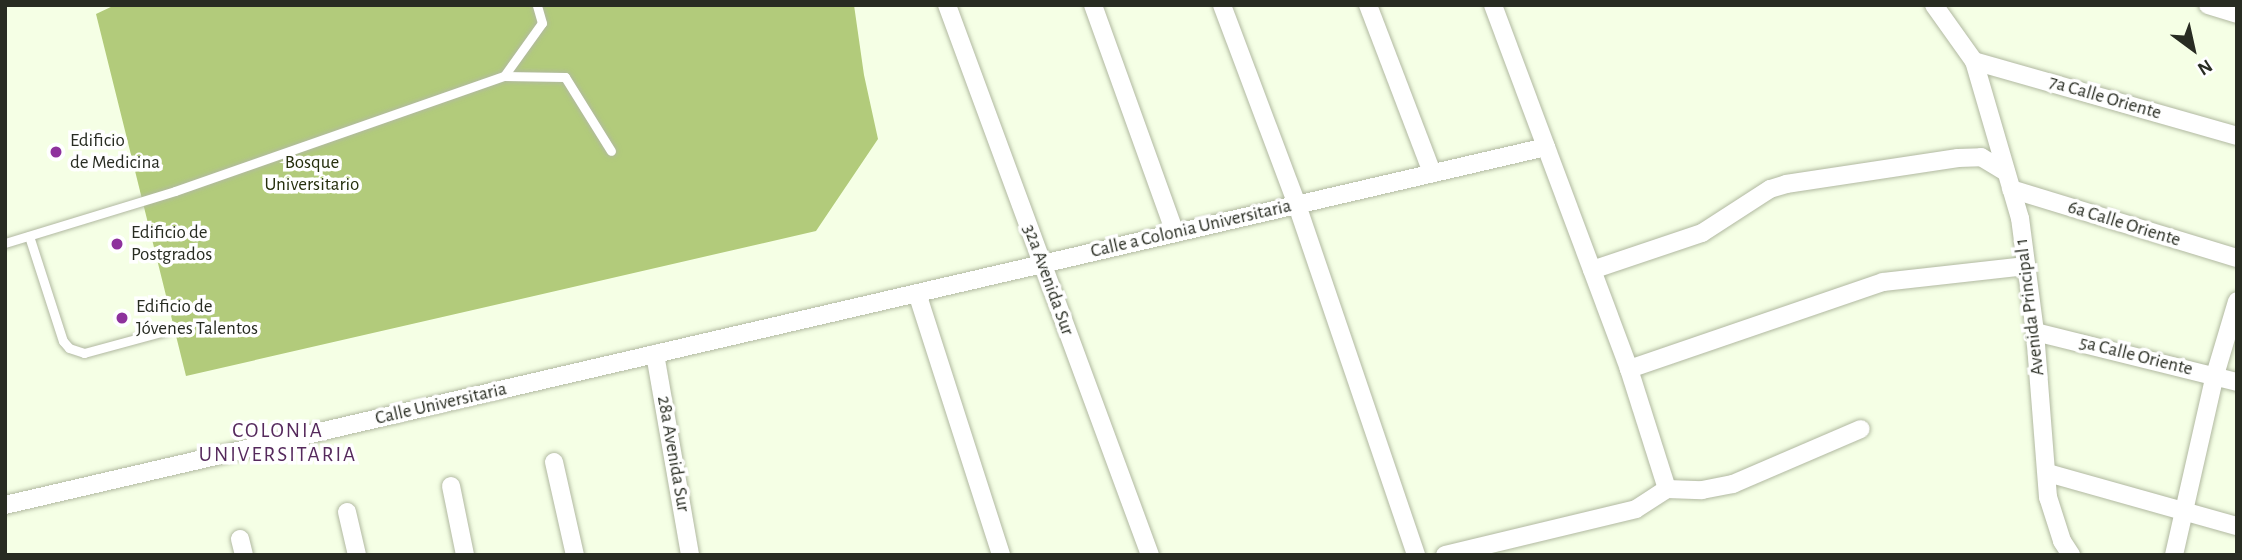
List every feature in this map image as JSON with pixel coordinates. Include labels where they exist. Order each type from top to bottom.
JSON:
[{"type":"street","name":"32a Avenida Sur","points":[[947,5],[1150,555]]},
{"type":"street","points":[[1093,5],[1175,233]]},
{"type":"street","points":[[1222,5],[1297,205],[1416,555]]},
{"type":"street","points":[[1368,5],[1432,173]]},
{"type":"street","points":[[1493,5],[1629,369],[1668,489]]},
{"type":"street","name":"Avenida Principal 1","points":[[1934,5],[1974,61],[2020,218],[2035,332],[2048,497],[2062,541],[2071,555]]},
{"type":"street","points":[[2208,5],[2230,10]]},
{"type":"street","name":"7a Calle Oriente","points":[[1974,61],[2237,136]]},
{"type":"street","name":"Calle a Colonia Universitaria","points":[[836,311],[1546,147]]},
{"type":"street","name":"6a Calle Oriente","points":[[1592,270],[1702,233],[1770,189],[1786,184],[1958,158],[1981,157],[2009,181],[2237,258]]},
{"type":"street","points":[[1629,369],[1883,282],[2026,265]]},
{"type":"street","points":[[917,293],[1001,555]]},
{"type":"street","points":[[2174,555],[2215,375],[2237,301]]},
{"type":"street","name":"Calle Universitaria","points":[[5,505],[836,311]]},
{"type":"street","name":"5a Calle Oriente","points":[[2035,332],[2237,382]]},
{"type":"street","name":"28a Avenida Sur","points":[[654,354],[691,555]]},
{"type":"street","points":[[1445,555],[1636,509],[1668,489],[1702,490],[1733,484],[1861,429]]},
{"type":"street","points":[[554,462],[575,555]]},
{"type":"street","points":[[2048,472],[2237,526]]},
{"type":"street","points":[[451,486],[465,555]]},
{"type":"street","points":[[347,512],[357,555]]},
{"type":"lane","points":[[504,76],[542,23],[537,5]]},
{"type":"lane","points":[[5,243],[175,191],[504,76],[565,77],[611,150]]},
{"type":"lane","points":[[29,236],[63,341],[69,348],[84,353],[165,331]]},
{"type":"green space","name":"Bosque Universitario","points":[[115,5],[854,5],[864,75],[878,139],[816,231],[186,376],[96,14]]},
{"type":"place","name":"Edificio de Medicina","points":[[56,152]]},
{"type":"place","name":"Edificio de Postgrados","points":[[117,244]]},
{"type":"place","name":"Edificio de Jóvenes Talentos","points":[[122,318]]},
{"type":"district","name":"COLONIA UNIVERSITARIA","points":[[278,443]]}]
